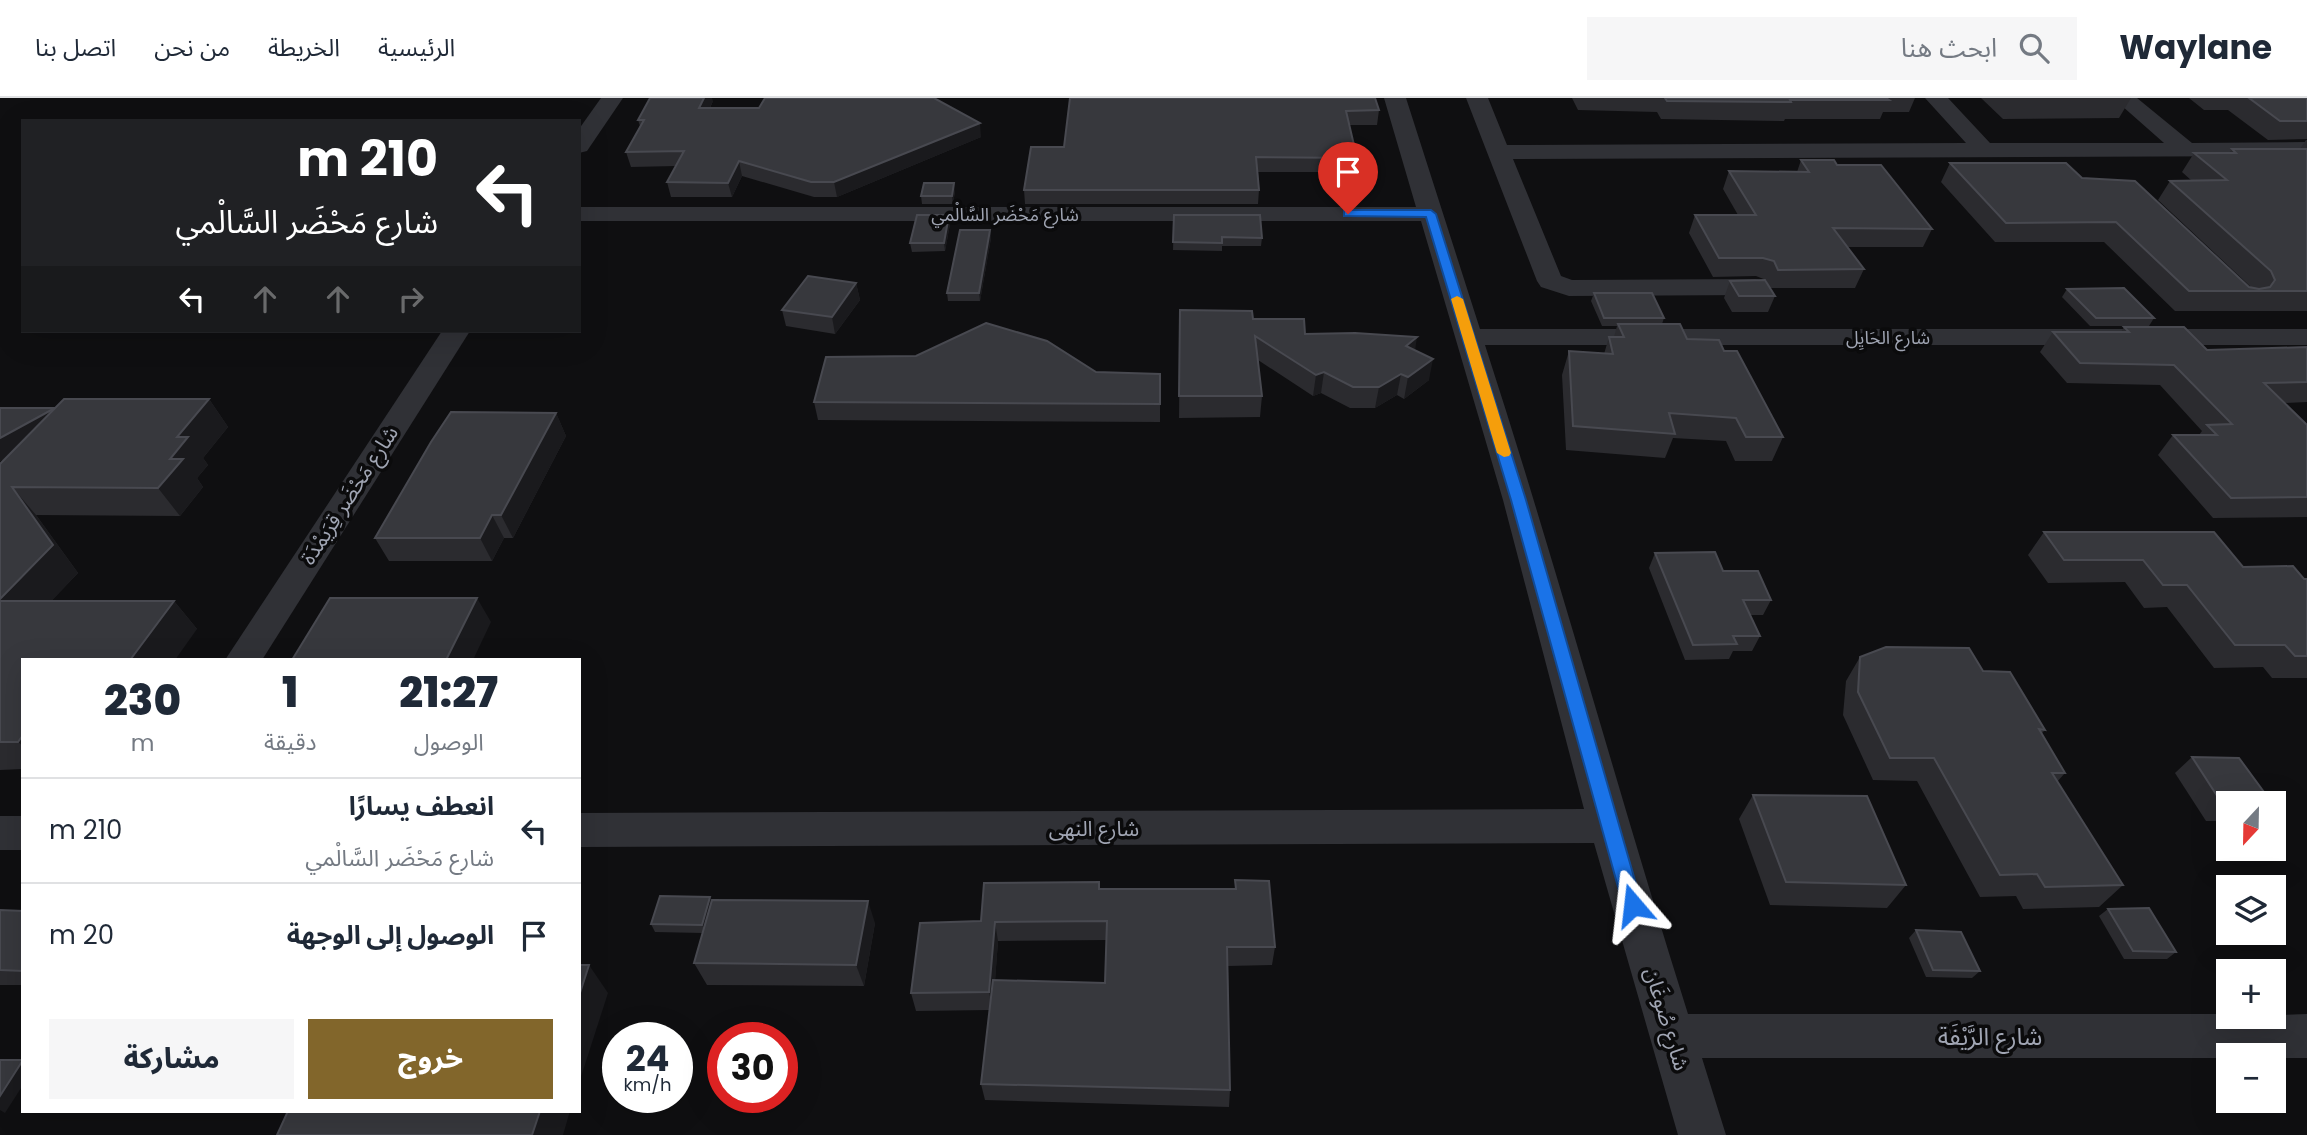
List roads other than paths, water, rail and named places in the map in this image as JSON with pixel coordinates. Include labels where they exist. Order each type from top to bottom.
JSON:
[{"type":"street","points":[[581,143],[612,98]]},
{"type":"street","name":"شارع صُوغَان","points":[[1395,98],[1518,500],[1609,826],[1702,1135]]},
{"type":"street","points":[[1477,98],[1546,275],[1558,286],[1755,287]]},
{"type":"street","points":[[1936,98],[1985,150]]},
{"type":"street","points":[[2124,98],[2187,150]]},
{"type":"street","points":[[1499,152],[2307,149]]},
{"type":"street","points":[[2088,150],[2108,169]]},
{"type":"street","name":"شارع مَحْضَر السَّالْمي","points":[[581,215],[1431,214]]},
{"type":"street","name":"شارع مَحْضَر قِرَيمْدَة","points":[[244,658],[455,333]]},
{"type":"street","name":"شارع الحَايِل","points":[[1468,337],[2307,337]]},
{"type":"street","name":"شارع النهى","points":[[581,830],[1609,826]]},
{"type":"street","points":[[0,833],[21,833]]},
{"type":"street","name":"شارع الرَّيْفَة","points":[[1672,1036],[2307,1036]]}]
